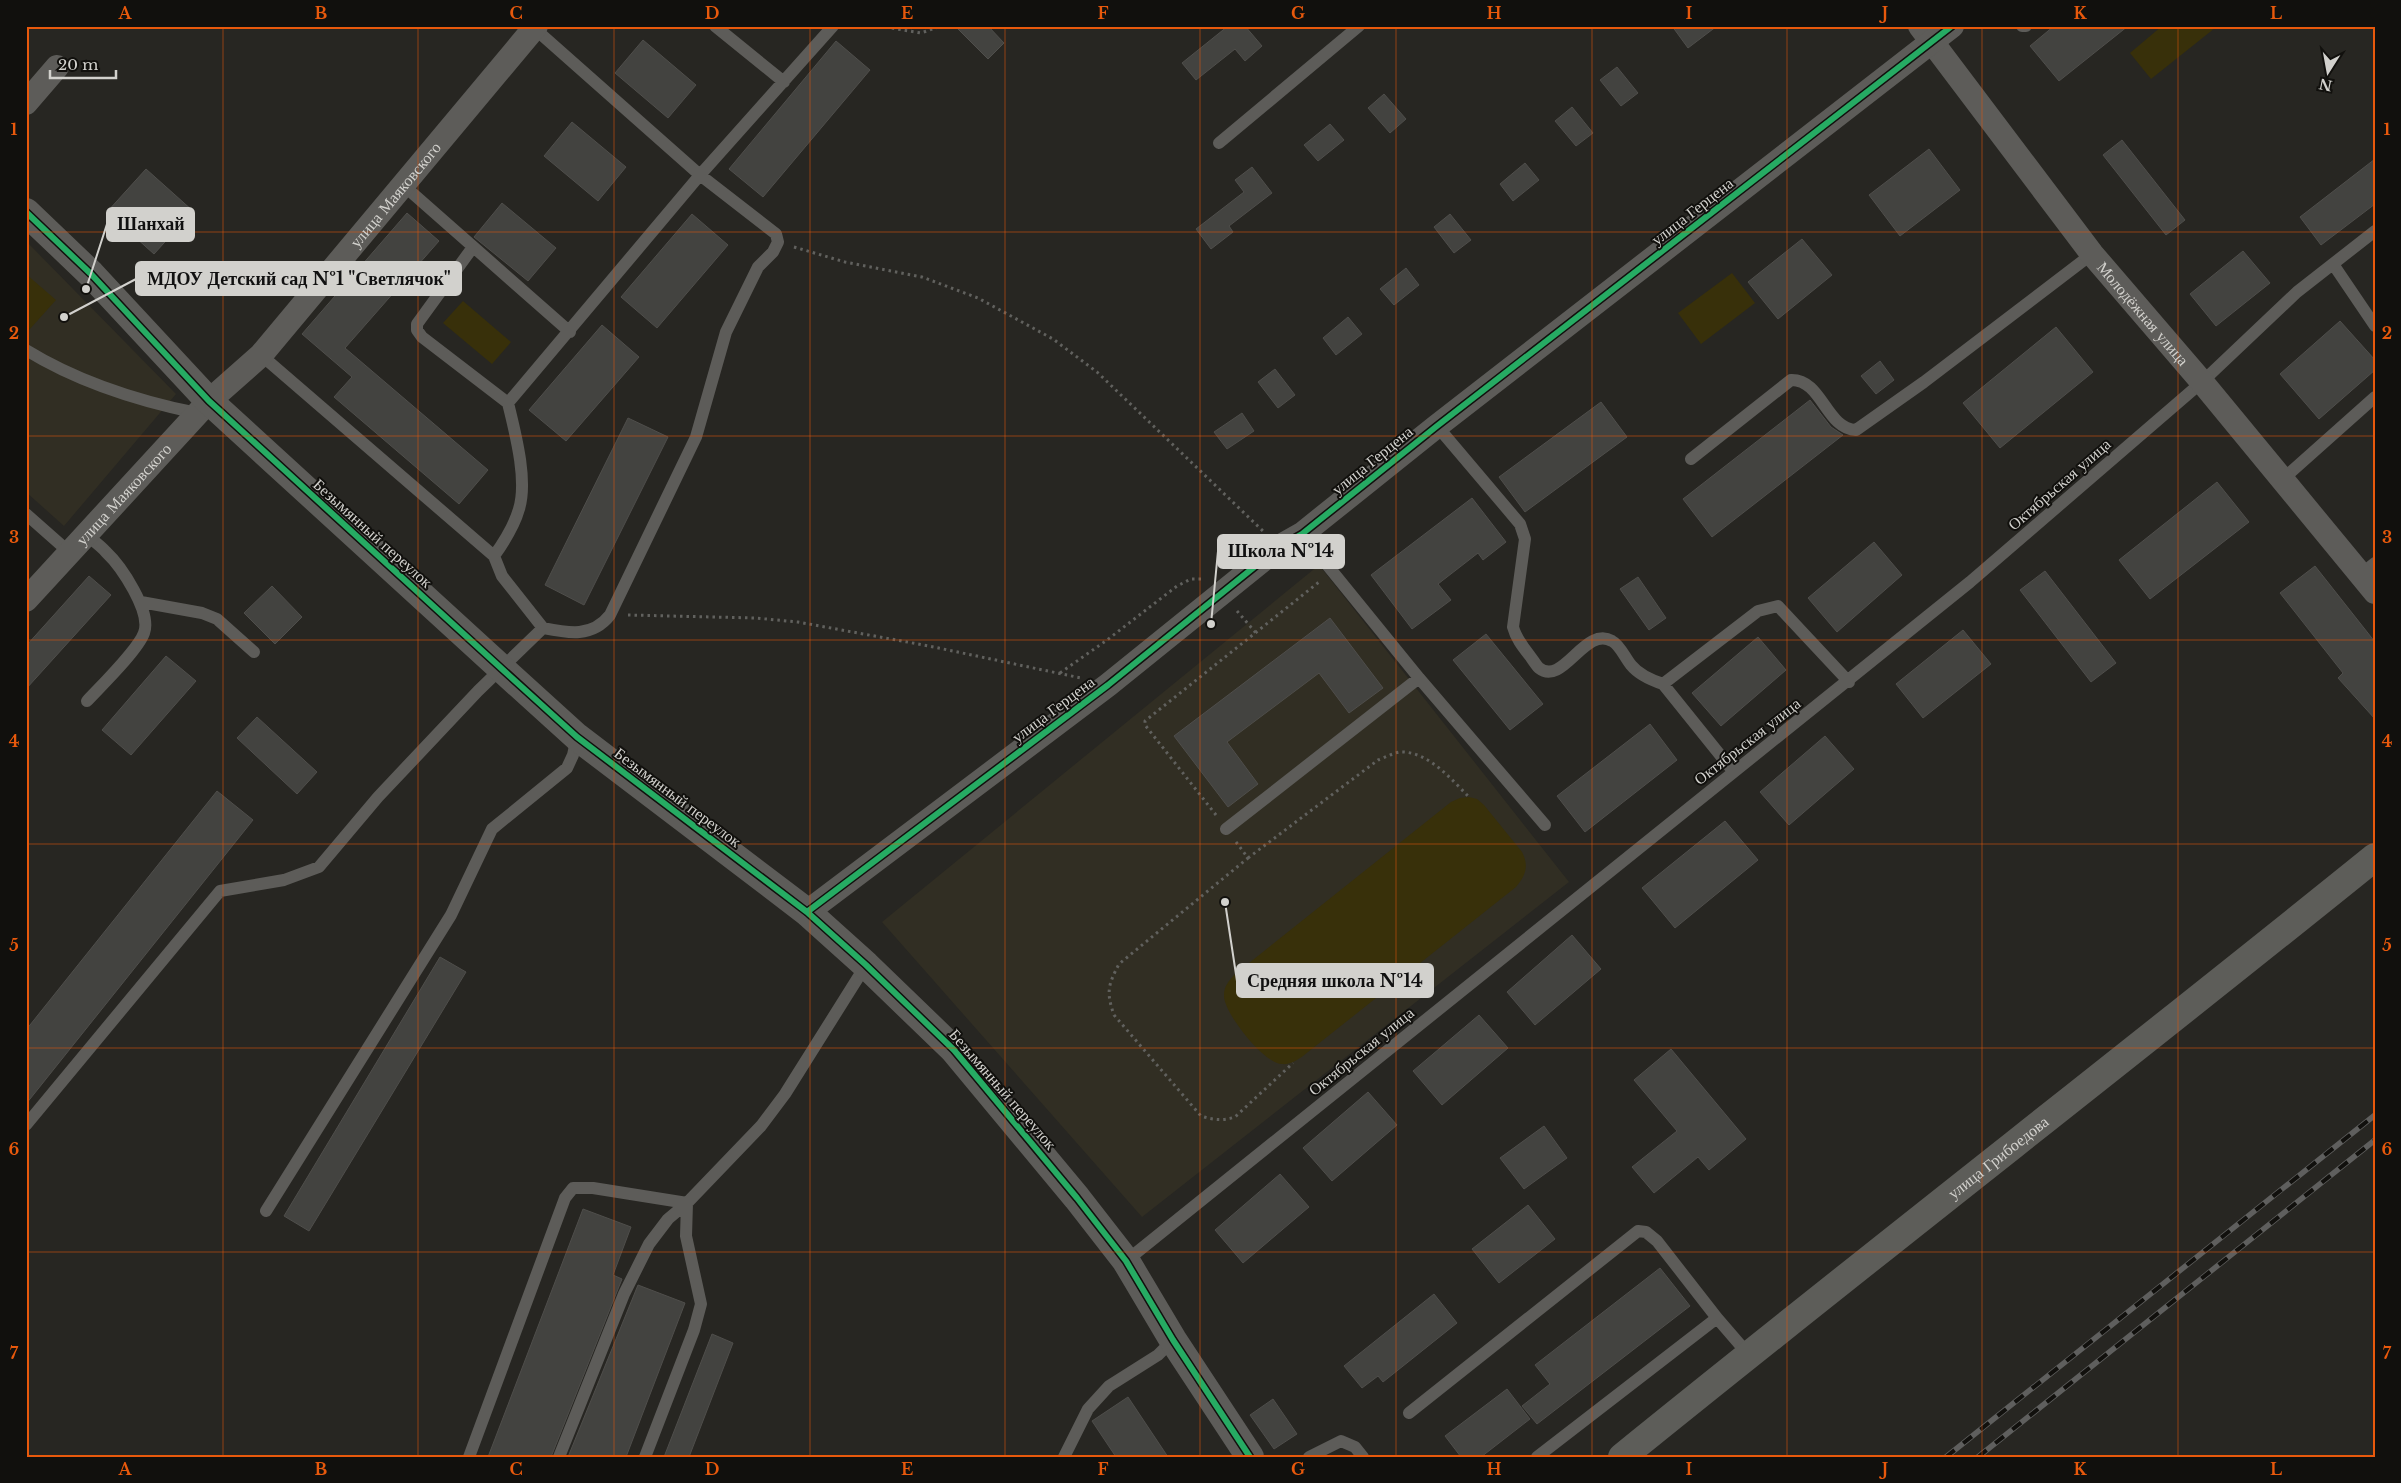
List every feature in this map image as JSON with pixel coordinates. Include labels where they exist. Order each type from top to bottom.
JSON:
[{"type":"main road","name":"улица Грибоедова","points":[[1622,1457],[1748,1354],[2162,1030],[2375,857]]},
{"type":"street","name":"улица Герцена","points":[[807,912],[1108,685],[1280,547],[1302,534],[1926,34],[1952,26]]},
{"type":"street","name":"улица Маяковского","points":[[26,600],[203,407],[261,355],[535,27]]},
{"type":"street","name":"Молодёжная улица","points":[[1926,34],[2092,254],[2283,479],[2370,577]]},
{"type":"street","points":[[26,103],[57,67]]},
{"type":"street","name":"Безымянный переулок","points":[[26,212],[92,274],[203,407],[577,736],[807,912],[866,965],[954,1050],[1077,1198],[1126,1261],[1173,1340],[1250,1457]]},
{"type":"lane","points":[[715,26],[784,82]]},
{"type":"lane","points":[[508,403],[570,332],[700,175],[834,26]]},
{"type":"lane","points":[[1219,143],[1359,26]]},
{"type":"lane","points":[[261,355],[494,556],[502,576],[543,628],[580,633],[603,624],[610,615],[696,436],[726,332],[758,268],[774,252],[778,242],[776,234],[700,175],[535,27]]},
{"type":"lane","points":[[402,184],[570,332]]},
{"type":"lane","name":"Октябрьская улица","points":[[1126,1261],[1733,771],[1849,682],[1970,582],[2202,382],[2297,292],[2375,231]]},
{"type":"lane","points":[[472,247],[417,324],[417,330],[422,337],[508,403],[521,481],[520,508],[509,534],[494,556]]},
{"type":"lane","points":[[1690,459],[1791,380],[1800,380],[1808,385],[1840,424],[1847,430],[1856,430],[1924,382],[2092,254]]},
{"type":"lane","points":[[2333,264],[2375,326]]},
{"type":"lane","points":[[26,350],[43,360],[106,388],[165,406],[203,407]]},
{"type":"lane","points":[[2283,479],[2375,397]]},
{"type":"lane","points":[[1437,426],[1520,524],[1525,539],[1513,626],[1516,638],[1540,668],[1546,671],[1559,669],[1591,641],[1602,638],[1612,641],[1632,666],[1647,679],[1663,684],[1733,771]]},
{"type":"lane","points":[[26,514],[69,552]]},
{"type":"lane","points":[[85,534],[108,553],[141,602],[146,619],[144,633],[126,659],[87,701]]},
{"type":"lane","points":[[1302,534],[1419,678],[1546,825]]},
{"type":"lane","points":[[141,602],[202,613],[217,619],[254,652]]},
{"type":"lane","points":[[1663,684],[1758,611],[1772,606],[1778,606],[1783,609],[1849,682]]},
{"type":"lane","points":[[26,1125],[220,890],[284,880],[319,867],[378,797],[478,692],[543,628]]},
{"type":"lane","points":[[1226,829],[1419,678]]},
{"type":"lane","points":[[266,1211],[451,915],[492,829],[567,768],[573,755],[577,736]]},
{"type":"lane","points":[[559,1457],[624,1294],[649,1244],[668,1219],[687,1203],[761,1126],[781,1101],[866,965]]},
{"type":"lane","points":[[468,1457],[565,1198],[573,1188],[593,1188],[687,1203]]},
{"type":"lane","points":[[645,1457],[694,1330],[701,1304],[686,1236],[687,1203]]},
{"type":"lane","points":[[1409,1413],[1638,1231],[1646,1232],[1657,1241],[1717,1318],[1748,1354]]},
{"type":"lane","points":[[1537,1457],[1717,1318]]},
{"type":"lane","points":[[1064,1457],[1088,1409],[1109,1386],[1158,1355],[1173,1340]]},
{"type":"lane","points":[[1309,1457],[1341,1441],[1356,1447],[1363,1457]]},
{"type":"path","points":[[879,26],[921,33],[940,26]]},
{"type":"path","points":[[778,242],[845,262],[922,278],[978,298],[1053,339],[1097,372],[1280,547]]},
{"type":"path","points":[[1248,858],[1145,724],[1145,721],[1331,572]]},
{"type":"path","points":[[1060,673],[1107,640],[1177,586],[1191,579],[1200,578],[1222,594],[1256,633]]},
{"type":"path","points":[[610,615],[755,618],[798,622],[1060,673],[1108,685]]},
{"type":"path","points":[[1293,1062],[1235,1117],[1225,1120],[1201,1116],[1114,1015],[1107,996],[1113,975],[1119,964],[1248,858],[1378,760],[1400,752],[1421,756],[1446,774],[1469,797]]},
{"type":"shaded area","points":[[2162,26],[2215,28],[2151,79],[2130,53]]},
{"type":"shaded area","points":[[26,241],[176,394],[64,526],[26,492]]},
{"type":"shaded area","points":[[1732,273],[1755,303],[1701,344],[1678,313]]},
{"type":"shaded area","points":[[26,274],[56,300],[29,330],[26,327]]},
{"type":"shaded area","points":[[463,301],[511,342],[492,364],[443,323]]},
{"type":"shaded area","points":[[1319,565],[1569,882],[1142,1217],[882,922]]},
{"type":"shaded area","points":[[1469,797],[1477,799],[1484,805],[1522,852],[1526,866],[1522,878],[1516,887],[1303,1056],[1288,1064],[1282,1064],[1274,1062],[1265,1056],[1246,1036],[1225,1003],[1224,992],[1230,979],[1451,802]]},
{"type":"building","points":[[955,26],[988,26],[1004,43],[988,59]]},
{"type":"building","points":[[1228,26],[1245,26],[1262,46],[1245,61],[1235,49],[1196,80],[1182,63]]},
{"type":"building","points":[[1672,26],[1717,26],[1688,48]]},
{"type":"building","points":[[2054,26],[2128,26],[2059,81],[2030,46]]},
{"type":"building","points":[[643,40],[696,85],[668,118],[615,73]]},
{"type":"building","points":[[836,41],[870,70],[763,197],[729,169]]},
{"type":"building","points":[[1617,67],[1638,93],[1621,106],[1600,80]]},
{"type":"building","points":[[1384,94],[1406,119],[1390,133],[1368,108]]},
{"type":"building","points":[[1572,107],[1593,133],[1576,146],[1555,121]]},
{"type":"building","points":[[572,122],[626,167],[598,201],[544,156]]},
{"type":"building","points":[[1330,124],[1344,140],[1318,161],[1304,145]]},
{"type":"building","points":[[2122,140],[2185,220],[2166,235],[2103,155]]},
{"type":"building","points":[[1929,149],[1960,190],[1900,236],[1869,195]]},
{"type":"building","points":[[2375,159],[2375,204],[2321,245],[2300,217]]},
{"type":"building","points":[[1525,163],[1539,180],[1513,201],[1500,184]]},
{"type":"building","points":[[1252,167],[1272,193],[1229,226],[1233,232],[1211,249],[1196,229],[1244,192],[1235,180]]},
{"type":"building","points":[[146,169],[193,211],[154,254],[107,212]]},
{"type":"building","points":[[502,203],[556,248],[528,281],[474,237]]},
{"type":"building","points":[[407,213],[439,241],[345,348],[488,470],[459,504],[334,397],[352,377],[302,334]]},
{"type":"building","points":[[692,214],[728,245],[657,328],[621,297]]},
{"type":"building","points":[[1450,214],[1471,240],[1454,253],[1434,227]]},
{"type":"building","points":[[1802,239],[1832,275],[1778,319],[1748,282]]},
{"type":"building","points":[[2243,251],[2270,283],[2216,326],[2190,294]]},
{"type":"building","points":[[1406,268],[1419,285],[1394,305],[1380,289]]},
{"type":"building","points":[[1348,317],[1362,334],[1336,355],[1323,338]]},
{"type":"building","points":[[2340,321],[2375,360],[2375,370],[2319,419],[2280,374]]},
{"type":"building","points":[[602,325],[639,357],[566,441],[529,410]]},
{"type":"building","points":[[2056,327],[2093,372],[2000,448],[1963,403]]},
{"type":"building","points":[[1880,361],[1894,380],[1876,394],[1861,376]]},
{"type":"building","points":[[1275,369],[1295,395],[1278,408],[1258,382]]},
{"type":"building","points":[[1810,400],[1831,427],[1843,435],[1712,537],[1683,499]]},
{"type":"building","points":[[1601,402],[1627,437],[1525,512],[1499,477]]},
{"type":"building","points":[[1242,413],[1254,431],[1227,449],[1214,432]]},
{"type":"building","points":[[628,418],[668,437],[584,605],[545,585]]},
{"type":"building","points":[[2217,482],[2249,522],[2150,599],[2119,560]]},
{"type":"building","points":[[1472,498],[1506,542],[1483,560],[1478,553],[1438,584],[1451,600],[1412,629],[1371,575]]},
{"type":"building","points":[[1874,542],[1902,575],[1837,632],[1808,598]]},
{"type":"building","points":[[2315,566],[2375,642],[2375,719],[2338,678],[2343,673],[2280,593]]},
{"type":"building","points":[[2045,571],[2116,663],[2091,682],[2020,590]]},
{"type":"building","points":[[89,576],[111,595],[26,689],[26,646]]},
{"type":"building","points":[[1638,577],[1666,618],[1649,630],[1620,589]]},
{"type":"building","points":[[272,586],[302,617],[275,644],[244,613]]},
{"type":"building","points":[[1330,618],[1383,688],[1349,713],[1319,673],[1227,742],[1258,784],[1228,807],[1174,736]]},
{"type":"building","points":[[1963,630],[1991,664],[1923,718],[1896,684]]},
{"type":"building","points":[[1486,634],[1543,704],[1510,730],[1453,660]]},
{"type":"building","points":[[1758,637],[1786,670],[1721,726],[1692,693]]},
{"type":"building","points":[[166,656],[196,681],[131,755],[102,730]]},
{"type":"building","points":[[257,717],[317,772],[297,794],[237,738]]},
{"type":"building","points":[[1650,724],[1677,760],[1585,832],[1557,796]]},
{"type":"building","points":[[1825,736],[1854,769],[1789,825],[1760,792]]},
{"type":"building","points":[[217,791],[253,820],[26,1104],[26,1030]]},
{"type":"building","points":[[1725,821],[1758,860],[1675,928],[1642,888]]},
{"type":"building","points":[[1572,935],[1601,969],[1535,1025],[1507,992]]},
{"type":"building","points":[[440,957],[466,972],[309,1231],[284,1216]]},
{"type":"building","points":[[1479,1015],[1508,1048],[1442,1105],[1413,1071]]},
{"type":"building","points":[[1671,1049],[1746,1139],[1709,1170],[1698,1157],[1654,1193],[1632,1167],[1677,1131],[1634,1080]]},
{"type":"building","points":[[1368,1092],[1397,1125],[1332,1181],[1303,1148]]},
{"type":"building","points":[[1544,1126],[1567,1158],[1524,1189],[1500,1158]]},
{"type":"building","points":[[1280,1174],[1309,1207],[1243,1263],[1215,1230]]},
{"type":"building","points":[[1528,1205],[1555,1239],[1499,1283],[1472,1249]]},
{"type":"building","points":[[583,1209],[631,1227],[613,1275],[622,1279],[551,1457],[488,1457]]},
{"type":"building","points":[[1660,1268],[1690,1306],[1537,1424],[1522,1406],[1550,1384],[1535,1365]]},
{"type":"building","points":[[638,1285],[685,1303],[626,1457],[568,1457]]},
{"type":"building","points":[[1434,1294],[1457,1323],[1383,1382],[1378,1376],[1362,1388],[1344,1366]]},
{"type":"building","points":[[712,1334],[733,1343],[689,1457],[664,1457]]},
{"type":"building","points":[[1507,1389],[1530,1419],[1481,1457],[1461,1457],[1445,1436]]},
{"type":"building","points":[[1128,1397],[1168,1457],[1116,1457],[1092,1421]]},
{"type":"building","points":[[1273,1399],[1297,1434],[1274,1449],[1250,1415]]},
{"type":"railway","points":[[1946,1457],[2375,1115]]},
{"type":"railway","points":[[1978,1457],[2375,1140]]},
{"type":"cycle path","points":[[807,912],[1108,685],[1279,547],[1302,534],[1437,426],[1952,26]]},
{"type":"cycle path","points":[[26,212],[91,274],[209,401],[577,737],[807,912],[866,965],[954,1050],[1077,1198],[1126,1261],[1173,1340],[1250,1457]]},
{"type":"place","name":"Шанхай","points":[[86,289]]},
{"type":"place","name":"МДОУ Детский сад №1 \"Светлячок\"","points":[[64,317]]},
{"type":"place","name":"Школа №14","points":[[1211,624]]},
{"type":"place","name":"Средняя школа №14","points":[[1225,902]]}]
